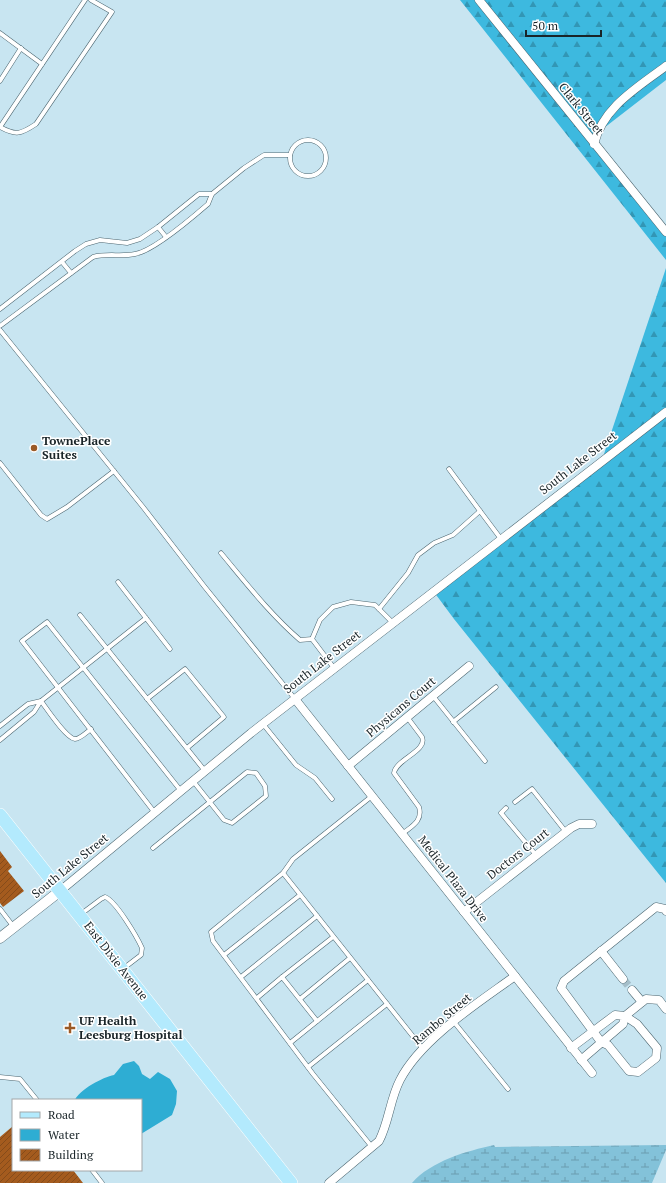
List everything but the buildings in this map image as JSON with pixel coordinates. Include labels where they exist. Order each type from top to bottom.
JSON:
[{"type":"main road","name":"East Dixie Avenue","points":[[0,815],[291,1183]]},
{"type":"street","name":"Clark Street","points":[[479,0],[594,144],[663,222],[666,232]]},
{"type":"street","points":[[594,144],[600,125],[617,104],[666,66]]},
{"type":"street","name":"South Lake Street","points":[[0,938],[60,891],[263,724],[666,412]]},
{"type":"street","name":"Physicans Court","points":[[348,766],[469,666]]},
{"type":"street","name":"Medical Plaza Drive","points":[[295,699],[580,1060],[592,1073]]},
{"type":"street","name":"Doctors Court","points":[[464,912],[566,832],[579,824],[592,824]]},
{"type":"street","points":[[571,1048],[593,1031],[615,1015],[625,1016],[637,1024],[657,1048],[656,1058],[638,1072],[629,1070],[608,1045],[601,1042],[593,1031],[561,988],[564,981],[656,907],[665,909],[666,911]]},
{"type":"street","points":[[601,951],[623,979]]},
{"type":"street","name":"Rambo Street","points":[[329,1183],[379,1141],[383,1133],[393,1096],[399,1081],[412,1061],[423,1049],[454,1022],[515,976]]},
{"type":"street","points":[[632,990],[642,1002]]},
{"type":"street","points":[[580,1060],[623,1024],[625,1016],[646,999],[659,1000],[666,1009]]},
{"type":"lane","points":[[85,0],[0,127],[10,132],[24,132],[36,124],[112,12],[92,0]]},
{"type":"lane","points":[[0,33],[42,64]]},
{"type":"lane","points":[[0,82],[21,48]]},
{"type":"lane","points":[[305,139],[311,140],[316,141],[321,145],[324,150],[326,161],[320,172],[314,175],[302,175],[296,172],[292,167],[290,155],[295,144],[305,139]]},
{"type":"lane","points":[[0,326],[92,256],[103,254],[135,254],[148,250],[208,204],[212,194],[244,168],[264,155],[290,155]]},
{"type":"lane","points":[[0,309],[86,244],[100,240],[127,243],[140,239],[199,194],[212,194]]},
{"type":"lane","points":[[158,226],[166,237]]},
{"type":"lane","points":[[62,262],[71,273]]},
{"type":"lane","points":[[0,330],[295,699]]},
{"type":"lane","points":[[0,464],[41,515],[47,519],[67,507],[114,471]]},
{"type":"lane","points":[[449,469],[502,540]]},
{"type":"lane","points":[[379,609],[408,573],[418,555],[434,543],[453,535],[480,511]]},
{"type":"lane","points":[[221,553],[257,597],[286,628],[300,640],[312,639]]},
{"type":"lane","points":[[118,582],[170,649]]},
{"type":"lane","points":[[312,639],[320,620],[332,607],[351,602],[375,605],[393,623]]},
{"type":"lane","points":[[80,616],[205,771]]},
{"type":"lane","points":[[0,740],[34,712],[41,701],[146,618]]},
{"type":"lane","points":[[155,813],[22,641],[47,622],[181,791]]},
{"type":"lane","points":[[312,639],[334,668]]},
{"type":"lane","points":[[147,699],[185,669],[200,687],[224,717],[187,748]]},
{"type":"lane","points":[[453,722],[496,687]]},
{"type":"lane","points":[[432,696],[485,761]]},
{"type":"lane","points":[[0,726],[28,704],[41,701]]},
{"type":"lane","points":[[41,701],[62,729],[72,738],[79,738],[91,729]]},
{"type":"lane","points":[[15,715],[21,723]]},
{"type":"lane","points":[[402,834],[418,821],[421,813],[419,807],[394,773],[394,769],[420,748],[424,741],[407,717]]},
{"type":"lane","points":[[263,724],[296,765],[315,778],[332,799]]},
{"type":"lane","points":[[153,848],[209,802],[247,772],[256,773],[265,786],[266,796],[232,822],[224,820],[209,802],[193,781]]},
{"type":"lane","points":[[515,802],[532,789],[566,832]]},
{"type":"lane","points":[[372,796],[293,859],[283,873],[212,932],[213,941],[308,1067],[373,1147]]},
{"type":"lane","points":[[506,808],[501,813],[536,855]]},
{"type":"lane","points":[[283,873],[423,1049]]},
{"type":"lane","points":[[224,955],[300,895]]},
{"type":"lane","points":[[79,915],[101,899],[105,897],[110,899],[139,941],[142,948],[141,955],[123,970]]},
{"type":"lane","points":[[0,909],[14,928]]},
{"type":"lane","points":[[241,977],[317,916]]},
{"type":"lane","points":[[257,998],[333,937]]},
{"type":"lane","points":[[300,999],[350,958]]},
{"type":"lane","points":[[282,977],[318,1021]]},
{"type":"lane","points":[[290,1043],[368,980]]},
{"type":"lane","points":[[308,1067],[387,1004]]},
{"type":"lane","points":[[454,1022],[508,1089]]},
{"type":"lane","points":[[0,1077],[20,1079],[36,1099]]},
{"type":"lane","points":[[93,1171],[102,1183]]},
{"type":"green space","points":[[460,0],[666,0],[666,80],[591,138],[666,231],[666,260]]},
{"type":"green space","points":[[666,268],[666,883],[434,592],[601,463]]},
{"type":"green space","points":[[494,1145],[495,1147],[666,1145],[666,1150],[652,1183],[412,1183],[420,1175],[439,1163],[472,1150]]},
{"type":"water","points":[[134,1061],[139,1066],[142,1074],[150,1079],[158,1072],[170,1079],[177,1091],[176,1104],[172,1115],[142,1133],[142,1099],[76,1099],[86,1088],[98,1081],[114,1075],[123,1064]]},
{"type":"tunnel","points":[[623,979],[632,990]]},
{"type":"place","name":"TownePlace Suites","points":[[34,448]]},
{"type":"place","name":"UF Health Leesburg Hospital","points":[[70,1028]]}]
